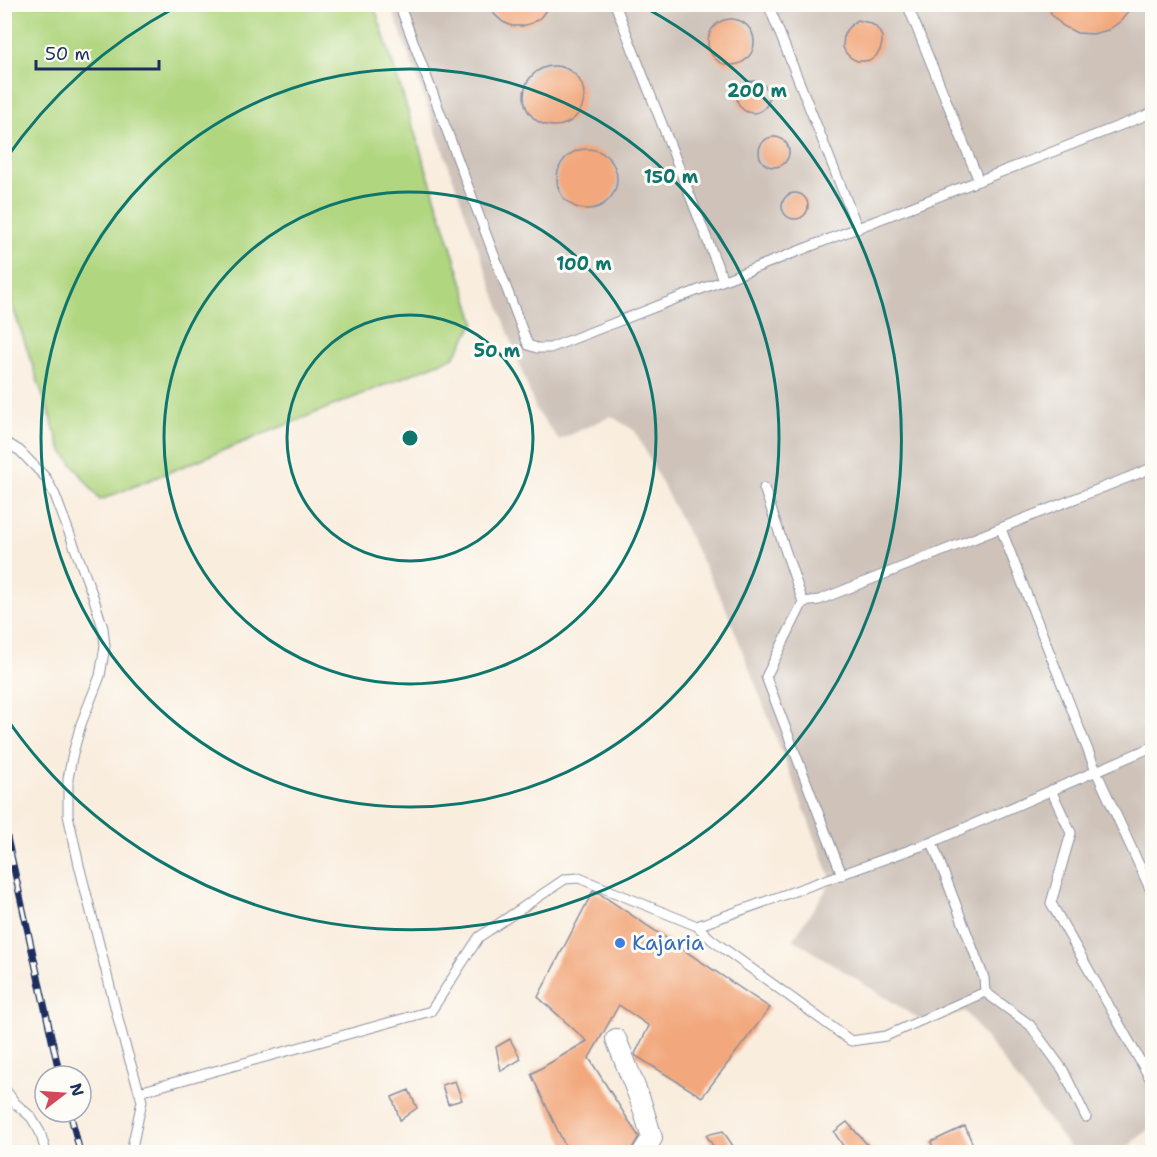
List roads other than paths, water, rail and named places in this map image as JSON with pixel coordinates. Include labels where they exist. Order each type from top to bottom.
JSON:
[{"type":"street","points":[[616,1039],[652,1138],[644,1152]]},
{"type":"lane","points":[[399,4],[528,345],[550,348],[1152,113]]},
{"type":"lane","points":[[615,4],[723,280]]},
{"type":"lane","points":[[768,4],[858,229]]},
{"type":"lane","points":[[907,4],[979,181]]},
{"type":"lane","points":[[4,441],[20,451],[46,477],[56,495],[103,628],[105,646],[100,676],[81,724],[72,757],[68,788],[68,815],[129,1060],[142,1101],[131,1152]]},
{"type":"lane","points":[[803,602],[819,600],[1152,468]]},
{"type":"lane","points":[[764,488],[803,602],[766,677],[842,875]]},
{"type":"lane","points":[[1001,529],[1096,771],[1152,893]]},
{"type":"lane","points":[[697,926],[932,842],[1152,747]]},
{"type":"lane","points":[[1051,790],[1071,833],[1051,903],[1152,1082]]},
{"type":"lane","points":[[932,842],[984,978],[985,992],[1030,1025],[1063,1070],[1086,1117]]},
{"type":"lane","points":[[139,1092],[431,1011],[479,937],[565,879],[579,878],[697,926],[712,940],[851,1041],[886,1036],[985,992]]},
{"type":"lane","points":[[4,1088],[31,1117],[40,1132],[46,1152]]},
{"type":"railway","points":[[4,824],[57,1064]]},
{"type":"railway","points":[[73,1124],[80,1152]]},
{"type":"place","name":"Kajaria","points":[[620,943]]}]
